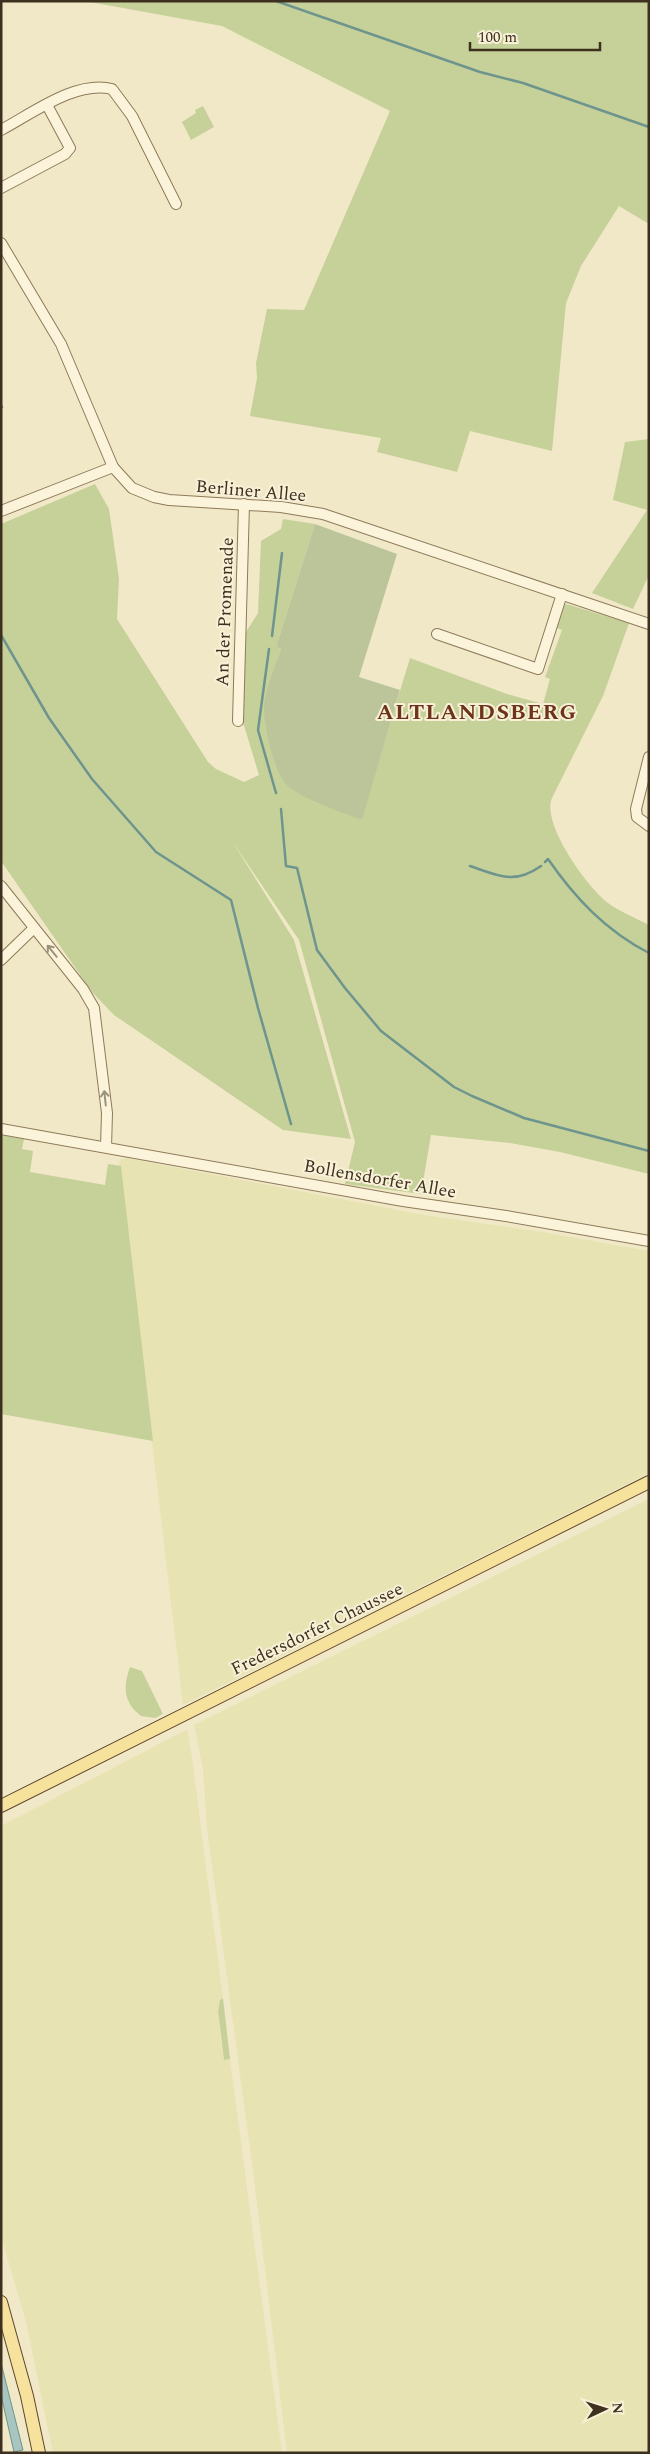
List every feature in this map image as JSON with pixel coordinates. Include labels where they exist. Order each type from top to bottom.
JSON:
[{"type":"main road","name":"Fredersdorfer Chaussee","points":[[1,1806],[649,1482]]},
{"type":"main road","points":[[1,2302],[27,2396],[39,2453]]},
{"type":"street","points":[[1,130],[82,88],[98,87],[112,89],[132,116],[176,204]]},
{"type":"street","points":[[1,188],[65,154],[70,148],[47,105]]},
{"type":"street","name":"Berliner Allee","points":[[1,243],[61,344],[114,467],[132,488],[154,497],[169,500],[292,508],[341,519],[649,624]]},
{"type":"street","points":[[1,511],[114,467]]},
{"type":"street","name":"An der Promenade","points":[[238,721],[244,504]]},
{"type":"street","points":[[437,634],[538,669],[562,594]]},
{"type":"street","points":[[649,757],[637,803],[637,817],[649,826]]},
{"type":"street","points":[[1,886],[83,989],[94,1008],[107,1113],[106,1147]]},
{"type":"street","points":[[1,960],[34,928]]},
{"type":"street","name":"Bollensdorfer Allee","points":[[1,1129],[403,1201],[506,1216],[649,1241]]},
{"type":"shaded area","points":[[127,1158],[424,1215],[543,1232],[649,1251],[649,1473],[183,1705],[119,1162],[121,1159]]},
{"type":"shaded area","points":[[649,1499],[649,2453],[287,2453],[255,2187],[207,1828],[203,1769],[194,1725]]},
{"type":"shaded area","points":[[186,1730],[192,1758],[223,1998],[220,2000],[218,2011],[220,2034],[224,2060],[230,2059],[282,2453],[53,2453],[26,2322],[1,2236],[1,1826]]},
{"type":"green space","points":[[84,1],[649,1],[649,224],[619,206],[581,266],[566,303],[552,451],[470,431],[457,472],[377,452],[381,438],[250,416],[257,378],[256,363],[267,309],[304,310],[390,111],[222,26]]},
{"type":"green space","points":[[203,106],[214,127],[191,140],[182,122],[196,113],[195,110]]},
{"type":"green space","points":[[649,439],[649,575],[633,609],[592,593],[647,510],[613,500],[625,442]]},
{"type":"green space","points":[[95,484],[109,509],[119,579],[117,619],[208,762],[216,769],[244,782],[259,775],[242,719],[244,635],[258,613],[261,541],[281,529],[283,519],[315,524],[276,647],[281,649],[264,706],[361,820],[410,658],[507,694],[543,704],[550,679],[545,677],[562,630],[555,627],[563,606],[566,604],[629,623],[603,696],[552,798],[550,809],[553,823],[568,855],[589,884],[608,903],[649,925],[649,1174],[560,1152],[510,1143],[431,1135],[421,1194],[345,1184],[355,1142],[299,940],[232,841],[294,940],[351,1139],[283,1130],[114,1015],[92,992],[1,861],[1,524]]},
{"type":"green space","points":[[315,524],[397,554],[359,677],[400,690],[362,820],[310,799],[286,784],[270,748],[266,726],[264,708],[266,694],[281,649],[276,647]]},
{"type":"green space","points":[[1,1135],[24,1139],[22,1149],[33,1151],[30,1172],[105,1185],[108,1164],[121,1166],[153,1441],[1,1414]]},
{"type":"green space","points":[[130,1667],[142,1671],[163,1714],[155,1718],[141,1716],[135,1711],[126,1694],[126,1681]]},
{"type":"green space","points":[[223,1998],[230,2059],[224,2060],[218,2011],[220,2000]]},
{"type":"water","points":[[1,2363],[23,2450],[14,2452],[1,2395]]},
{"type":"waterway","points":[[276,1],[480,72],[523,83],[649,127]]},
{"type":"waterway","points":[[272,636],[282,553]]},
{"type":"waterway","points":[[1,635],[49,718],[92,779],[156,852],[231,900],[258,1008],[291,1124]]},
{"type":"waterway","points":[[269,649],[258,730],[276,793]]},
{"type":"waterway","points":[[281,809],[286,866],[297,868],[317,950],[345,988],[381,1031],[454,1087],[472,1096],[524,1118],[649,1151]]},
{"type":"waterway","points":[[545,862],[548,859],[580,900],[605,924],[649,953]]},
{"type":"waterway","points":[[470,866],[506,877],[523,875],[541,866]]},
{"type":"district","name":"ALTLANDSBERG","points":[[477,712]]}]
